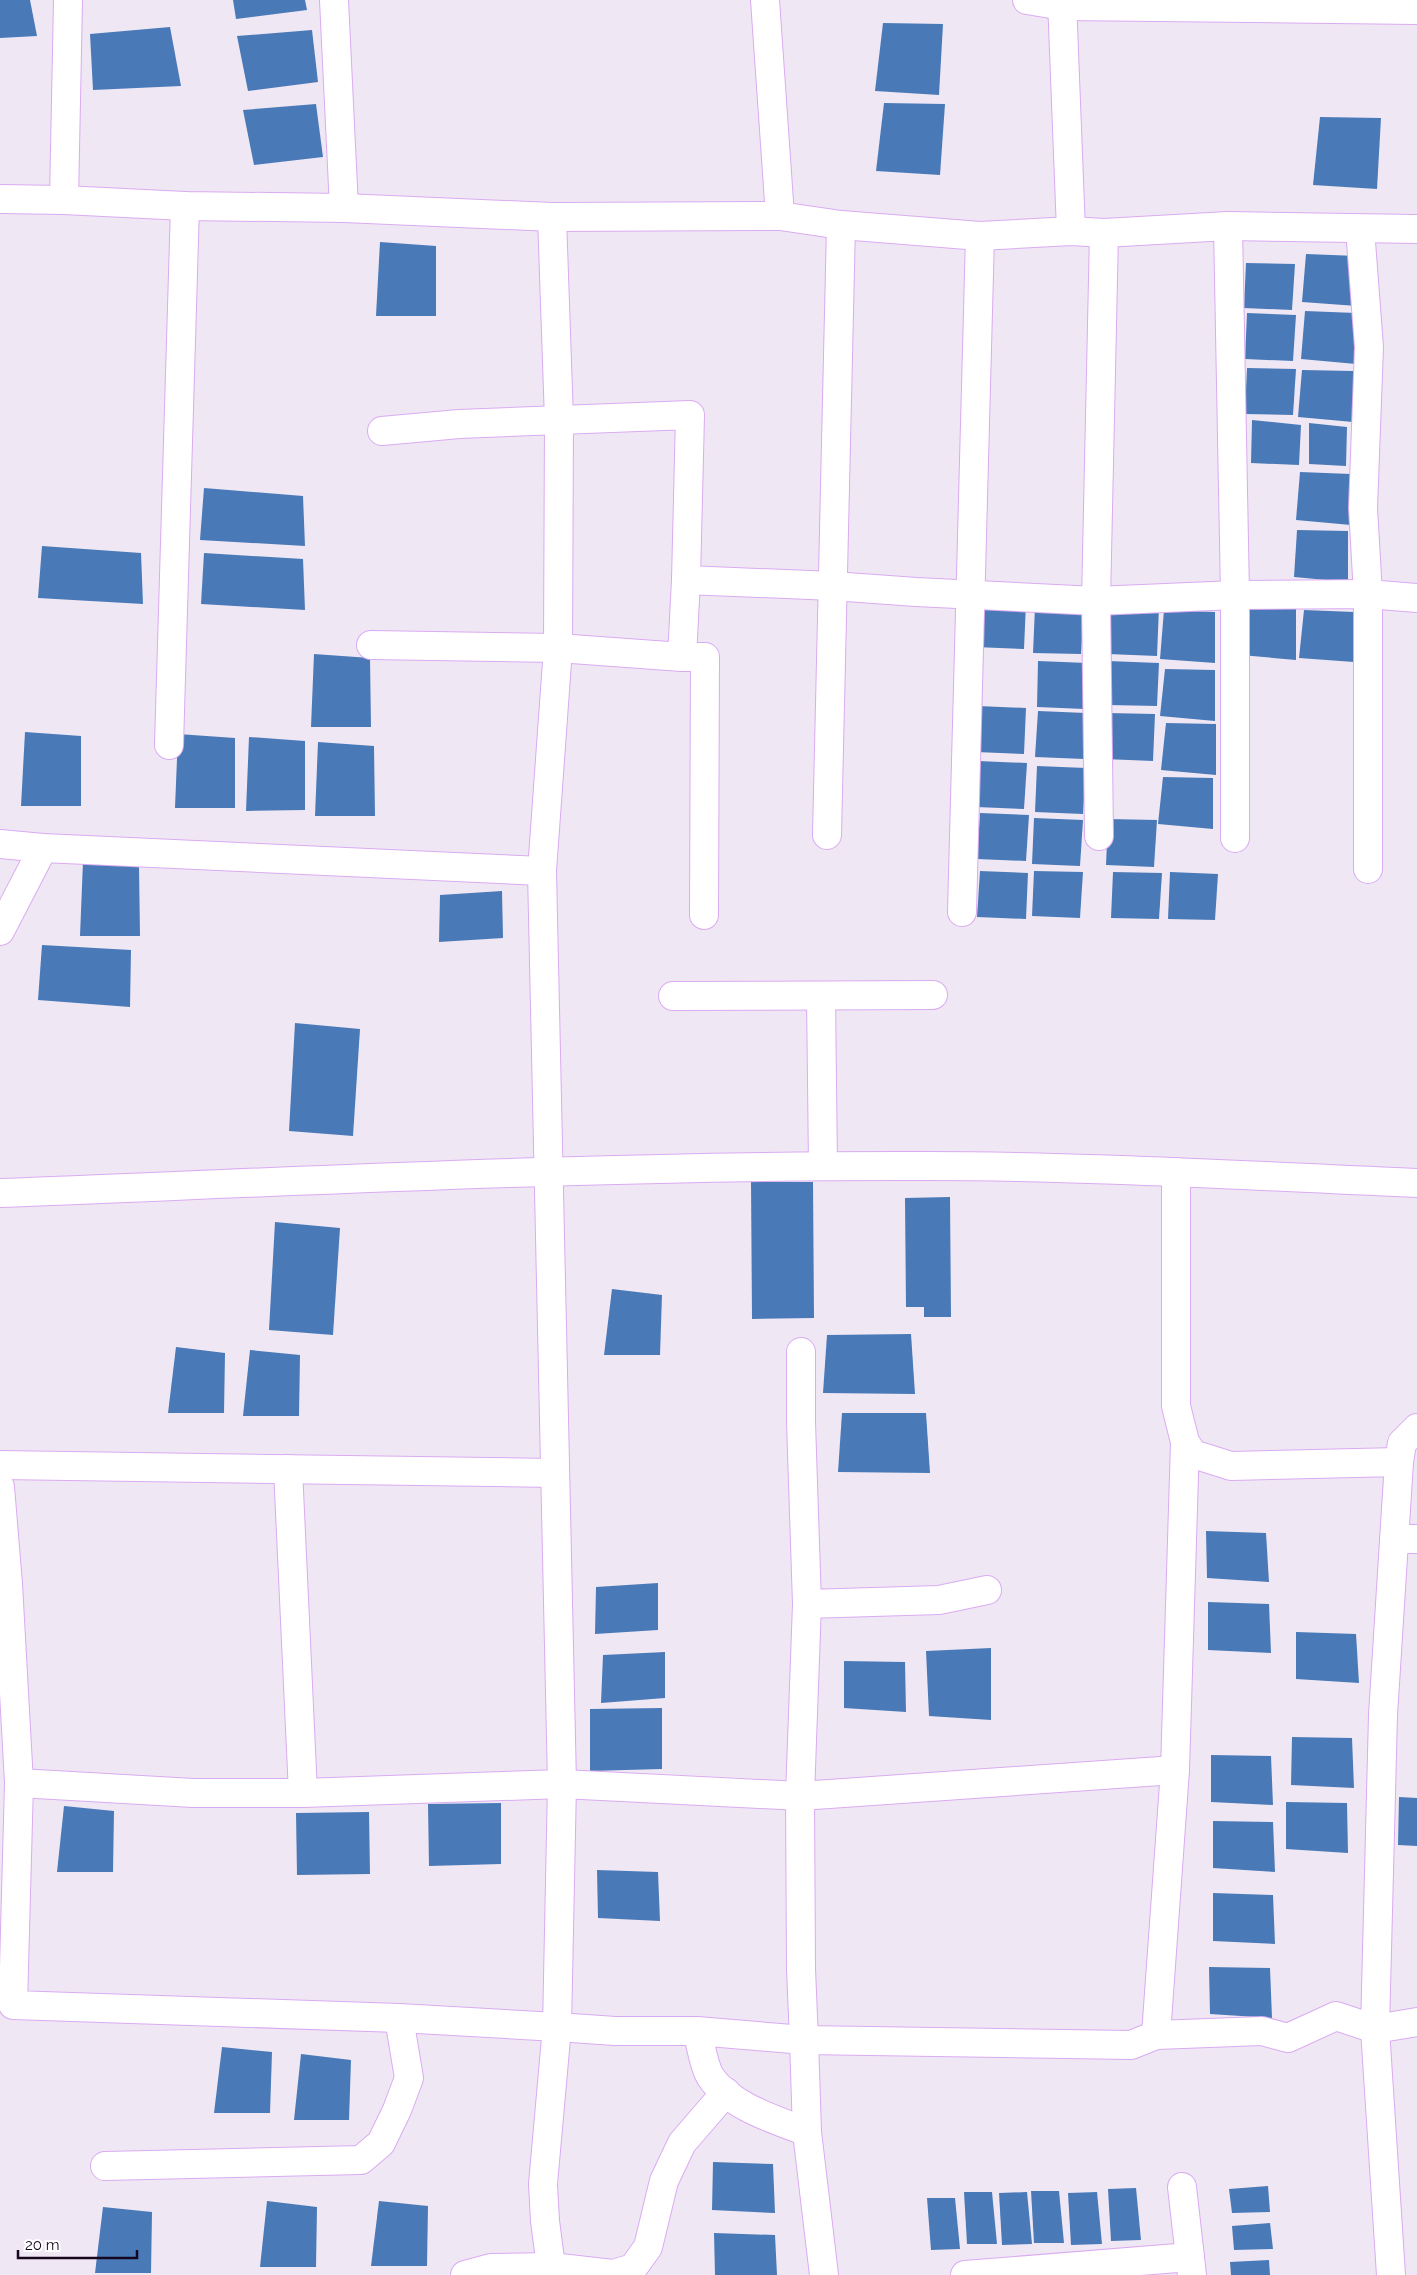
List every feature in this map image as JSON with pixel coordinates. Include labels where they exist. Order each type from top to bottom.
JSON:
[{"type":"street","points":[[64,200],[68,0]]},
{"type":"street","points":[[334,0],[344,208]]},
{"type":"street","points":[[765,0],[780,216]]},
{"type":"street","points":[[1027,0],[1063,3],[1417,10]]},
{"type":"street","points":[[1063,3],[1071,231]]},
{"type":"street","points":[[0,200],[64,200],[185,206],[344,208],[552,217],[780,216],[841,225],[980,236],[1071,231],[1104,233],[1228,226],[1417,229]]},
{"type":"street","points":[[169,744],[185,206]]},
{"type":"street","points":[[551,2267],[545,2221],[543,2184],[557,2027],[562,1784],[542,871],[558,648],[559,420],[552,217]]},
{"type":"street","points":[[828,835],[841,225]]},
{"type":"street","points":[[1228,226],[1235,595],[1235,838]]},
{"type":"street","points":[[1360,229],[1369,347],[1363,508],[1368,594],[1368,869]]},
{"type":"street","points":[[1099,836],[1096,601],[1104,233]]},
{"type":"street","points":[[962,912],[980,236]]},
{"type":"street","points":[[382,431],[459,424],[690,415],[682,657]]},
{"type":"street","points":[[686,580],[834,586],[1096,601],[1235,595],[1368,594],[1417,598]]},
{"type":"street","points":[[371,645],[558,648],[705,657],[704,915]]},
{"type":"street","points":[[0,844],[43,848],[542,871]]},
{"type":"street","points":[[0,930],[43,848]]},
{"type":"street","points":[[673,996],[932,995]]},
{"type":"street","points":[[821,996],[823,1166]]},
{"type":"street","points":[[0,1194],[549,1172],[823,1166],[931,1166],[1176,1172],[1417,1183]]},
{"type":"street","points":[[1156,2035],[1175,1770],[1185,1442],[1176,1406],[1176,1172]]},
{"type":"street","points":[[801,1352],[801,1422],[807,1604],[805,1710],[800,1796],[801,1969],[807,2132],[824,2275]]},
{"type":"street","points":[[1391,2275],[1375,2030],[1383,1715],[1406,1539],[1399,1462],[1402,1443],[1417,1428]]},
{"type":"street","points":[[1185,1442],[1193,1454],[1231,1466],[1399,1462]]},
{"type":"street","points":[[0,1465],[555,1473]]},
{"type":"street","points":[[288,1469],[303,1793]]},
{"type":"street","points":[[0,1487],[8,1584],[19,1783],[6,2006],[399,2018],[614,2031],[697,2031],[804,2040],[1131,2045],[1156,2035],[1262,2031],[1288,2038],[1336,2016],[1375,2030],[1417,2022]]},
{"type":"street","points":[[807,1604],[939,1600],[986,1590]]},
{"type":"street","points":[[19,1783],[193,1793],[303,1793],[562,1784],[800,1796],[1175,1770]]},
{"type":"street","points":[[105,2166],[361,2160],[381,2143],[397,2110],[409,2078],[399,2018]]},
{"type":"street","points":[[697,2031],[710,2075],[726,2092],[754,2111],[807,2132]]},
{"type":"street","points":[[465,2275],[491,2268],[551,2267],[613,2274],[634,2268],[648,2247],[664,2181],[682,2143],[726,2092]]},
{"type":"street","points":[[965,2275],[1191,2266],[1182,2187]]},
{"type":"building","points":[[0,0],[30,0],[37,36],[0,38]]},
{"type":"building","points":[[233,0],[305,0],[307,10],[236,19]]},
{"type":"building","points":[[883,23],[943,24],[939,95],[875,91]]},
{"type":"building","points":[[170,27],[181,86],[93,90],[90,34]]},
{"type":"building","points":[[312,30],[318,82],[248,91],[237,36]]},
{"type":"building","points":[[884,103],[945,104],[940,175],[876,171]]},
{"type":"building","points":[[316,104],[323,157],[254,165],[243,110]]},
{"type":"building","points":[[1320,117],[1381,118],[1377,189],[1313,185]]},
{"type":"building","points":[[380,242],[436,246],[436,316],[376,316]]},
{"type":"building","points":[[1306,254],[1357,256],[1357,306],[1302,302]]},
{"type":"building","points":[[1246,263],[1295,264],[1292,310],[1244,308]]},
{"type":"building","points":[[1305,311],[1356,313],[1356,364],[1301,359]]},
{"type":"building","points":[[1247,313],[1296,315],[1293,361],[1245,359]]},
{"type":"building","points":[[1247,368],[1296,369],[1293,415],[1245,414]]},
{"type":"building","points":[[1302,370],[1353,371],[1353,422],[1298,417]]},
{"type":"building","points":[[1252,420],[1301,425],[1299,465],[1251,463]]},
{"type":"building","points":[[1309,423],[1347,427],[1346,466],[1309,464]]},
{"type":"building","points":[[1300,472],[1351,474],[1351,525],[1296,520]]},
{"type":"building","points":[[204,488],[303,496],[305,546],[200,540]]},
{"type":"building","points":[[1297,530],[1348,531],[1348,582],[1294,577]]},
{"type":"building","points":[[42,546],[141,553],[143,604],[38,598]]},
{"type":"building","points":[[204,553],[303,559],[305,610],[201,604]]},
{"type":"building","points":[[978,601],[1026,603],[1024,649],[975,647]]},
{"type":"building","points":[[1108,605],[1159,607],[1157,656],[1108,654]]},
{"type":"building","points":[[1035,607],[1084,609],[1081,654],[1033,653]]},
{"type":"building","points":[[1245,607],[1296,609],[1296,660],[1241,655]]},
{"type":"building","points":[[1164,610],[1215,612],[1215,663],[1160,659]]},
{"type":"building","points":[[1304,610],[1354,612],[1354,662],[1299,658]]},
{"type":"building","points":[[314,654],[370,658],[371,727],[311,727]]},
{"type":"building","points":[[1038,661],[1087,663],[1084,709],[1037,707]]},
{"type":"building","points":[[1108,661],[1159,663],[1157,706],[1108,705]]},
{"type":"building","points":[[1165,669],[1215,670],[1215,721],[1160,716]]},
{"type":"building","points":[[978,706],[1026,708],[1024,754],[976,752]]},
{"type":"building","points":[[1038,711],[1086,713],[1084,759],[1035,757]]},
{"type":"building","points":[[1107,713],[1155,714],[1153,761],[1104,759]]},
{"type":"building","points":[[1166,723],[1216,724],[1216,775],[1161,770]]},
{"type":"building","points":[[25,732],[81,736],[81,806],[21,806]]},
{"type":"building","points":[[178,734],[235,738],[235,808],[175,808]]},
{"type":"building","points":[[249,737],[305,741],[305,810],[246,811]]},
{"type":"building","points":[[318,742],[374,746],[375,816],[315,816]]},
{"type":"building","points":[[978,761],[1027,763],[1024,809],[976,807]]},
{"type":"building","points":[[1037,766],[1086,768],[1083,814],[1035,812]]},
{"type":"building","points":[[1163,777],[1213,778],[1213,829],[1158,824]]},
{"type":"building","points":[[980,813],[1029,815],[1026,861],[977,859]]},
{"type":"building","points":[[1034,818],[1083,820],[1080,866],[1032,864]]},
{"type":"building","points":[[1108,819],[1157,820],[1154,867],[1106,865]]},
{"type":"building","points":[[83,861],[139,866],[140,936],[80,936]]},
{"type":"building","points":[[980,871],[1028,873],[1026,919],[977,917]]},
{"type":"building","points":[[1034,871],[1083,872],[1080,918],[1032,916]]},
{"type":"building","points":[[1113,872],[1162,873],[1159,919],[1111,918]]},
{"type":"building","points":[[1170,872],[1218,874],[1215,920],[1168,919]]},
{"type":"building","points":[[502,891],[503,938],[439,942],[440,895]]},
{"type":"building","points":[[42,945],[131,950],[130,1007],[38,1000]]},
{"type":"building","points":[[295,1023],[360,1029],[353,1136],[289,1131]]},
{"type":"building","points":[[751,1182],[813,1182],[814,1318],[752,1319]]},
{"type":"building","points":[[950,1197],[951,1317],[924,1317],[924,1307],[906,1307],[905,1198]]},
{"type":"building","points":[[275,1222],[340,1228],[333,1335],[269,1330]]},
{"type":"building","points":[[612,1289],[662,1295],[660,1355],[604,1355]]},
{"type":"building","points":[[911,1334],[915,1394],[823,1393],[827,1335]]},
{"type":"building","points":[[176,1347],[225,1353],[224,1413],[168,1413]]},
{"type":"building","points":[[250,1350],[300,1355],[299,1416],[243,1416]]},
{"type":"building","points":[[842,1413],[926,1413],[930,1473],[838,1472]]},
{"type":"building","points":[[1206,1531],[1266,1533],[1269,1582],[1207,1578]]},
{"type":"building","points":[[658,1583],[658,1630],[595,1634],[596,1587]]},
{"type":"building","points":[[1208,1602],[1269,1604],[1271,1653],[1208,1650]]},
{"type":"building","points":[[1296,1632],[1356,1634],[1359,1683],[1296,1679]]},
{"type":"building","points":[[991,1648],[991,1720],[929,1716],[926,1651]]},
{"type":"building","points":[[665,1652],[665,1698],[601,1703],[603,1655]]},
{"type":"building","points":[[844,1661],[905,1662],[906,1712],[844,1708]]},
{"type":"building","points":[[662,1708],[662,1769],[590,1771],[590,1709]]},
{"type":"building","points":[[1292,1737],[1352,1738],[1354,1788],[1291,1785]]},
{"type":"building","points":[[1211,1755],[1271,1756],[1273,1805],[1211,1802]]},
{"type":"building","points":[[1399,1797],[1417,1798],[1417,1846],[1398,1845]]},
{"type":"building","points":[[1286,1802],[1347,1803],[1348,1853],[1286,1849]]},
{"type":"building","points":[[501,1803],[501,1864],[429,1866],[428,1804]]},
{"type":"building","points":[[64,1806],[114,1811],[113,1872],[57,1872]]},
{"type":"building","points":[[369,1812],[370,1874],[297,1875],[296,1813]]},
{"type":"building","points":[[1213,1821],[1273,1822],[1275,1872],[1213,1868]]},
{"type":"building","points":[[597,1870],[658,1872],[660,1921],[598,1918]]},
{"type":"building","points":[[1213,1893],[1273,1895],[1275,1944],[1213,1941]]},
{"type":"building","points":[[1209,1967],[1270,1968],[1272,2018],[1210,2014]]},
{"type":"building","points":[[222,2047],[272,2052],[270,2113],[214,2113]]},
{"type":"building","points":[[301,2054],[351,2060],[349,2120],[294,2120]]},
{"type":"building","points":[[713,2162],[773,2164],[775,2213],[712,2210]]},
{"type":"building","points":[[1268,2186],[1270,2212],[1232,2213],[1229,2189]]},
{"type":"building","points":[[1136,2188],[1141,2240],[1111,2241],[1108,2189]]},
{"type":"building","points":[[1031,2191],[1059,2191],[1064,2243],[1034,2243]]},
{"type":"building","points":[[964,2192],[992,2192],[997,2244],[967,2244]]},
{"type":"building","points":[[1027,2192],[1032,2244],[1002,2245],[999,2193]]},
{"type":"building","points":[[1097,2192],[1102,2244],[1071,2245],[1068,2193]]},
{"type":"building","points":[[927,2198],[955,2198],[960,2249],[931,2250]]},
{"type":"building","points":[[267,2201],[317,2207],[316,2267],[260,2267]]},
{"type":"building","points":[[379,2201],[428,2206],[427,2266],[371,2266]]},
{"type":"building","points":[[103,2207],[152,2212],[151,2273],[95,2273]]},
{"type":"building","points":[[1270,2223],[1273,2249],[1234,2250],[1232,2226]]},
{"type":"building","points":[[714,2233],[775,2235],[777,2275],[715,2275]]},
{"type":"building","points":[[1269,2260],[1270,2275],[1231,2275],[1230,2262]]}]
